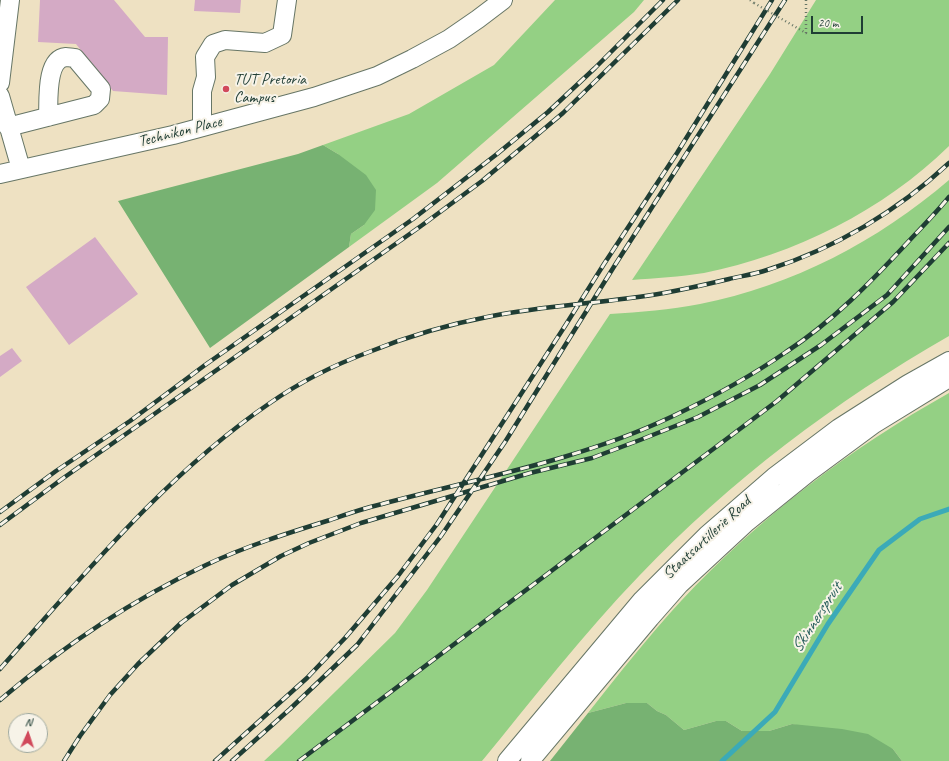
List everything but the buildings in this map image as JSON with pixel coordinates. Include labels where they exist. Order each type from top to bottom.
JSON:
[{"type":"street","points":[[0,83],[3,40],[10,0]]},
{"type":"street","points":[[207,126],[202,91],[206,77],[205,58],[213,44],[225,40],[265,43],[282,35],[287,0]]},
{"type":"street","name":"Technikon Place","points":[[0,174],[173,135],[314,97],[377,76],[449,39],[503,0]]},
{"type":"street","points":[[0,96],[21,169]]},
{"type":"street","points":[[8,127],[48,117]]},
{"type":"street","name":"Staatsartillerie Road","points":[[507,761],[642,600],[707,536],[774,477],[839,428],[908,384],[949,361]]},
{"type":"street","name":"Staatsartillerie Road","points":[[530,761],[679,585],[741,528],[809,472],[869,428],[949,378]]},
{"type":"path","points":[[750,0],[806,33],[806,0]]},
{"type":"green space","points":[[555,0],[644,0],[634,12],[437,183],[349,247],[351,234],[364,225],[338,154],[323,145],[409,114],[494,65]]},
{"type":"green space","points":[[816,0],[949,0],[949,146],[924,169],[867,210],[804,242],[771,255],[704,273],[632,280],[770,74]]},
{"type":"green space","points":[[323,145],[338,154],[366,175],[376,190],[375,210],[364,225],[351,234],[349,247],[210,348],[118,201],[298,154]]},
{"type":"green space","points":[[949,180],[949,336],[906,361],[825,416],[747,475],[710,507],[618,598],[482,761],[264,761],[395,633],[427,590],[610,314],[644,312],[689,306],[734,296],[768,286],[832,258],[863,241],[893,223]]},
{"type":"green space","points":[[949,393],[949,761],[902,761],[893,749],[792,724],[769,731],[742,731],[726,721],[716,721],[684,730],[666,715],[657,711],[647,703],[626,703],[588,713],[633,656],[681,601],[742,541],[774,513],[841,462],[876,437]]},
{"type":"green space","points":[[626,703],[647,703],[657,711],[666,715],[684,730],[716,721],[726,721],[742,731],[769,731],[792,724],[842,729],[868,734],[893,749],[902,761],[550,761],[588,713]]},
{"type":"waterway","name":"Skinnerspruit","points":[[722,761],[775,712],[828,624],[879,550],[920,519],[949,509]]},
{"type":"railway","points":[[0,512],[56,471],[130,421],[205,365],[413,219],[497,154],[548,112],[595,68],[663,0]]},
{"type":"railway","points":[[0,525],[62,479],[421,226],[482,181],[563,113],[678,0]]},
{"type":"railway","points":[[215,761],[307,678],[345,638],[398,576],[437,524],[677,153],[772,0]]},
{"type":"railway","points":[[232,761],[290,709],[357,645],[441,536],[505,442],[615,265],[785,0]]},
{"type":"railway","points":[[0,669],[94,563],[127,528],[196,461],[232,431],[281,395],[318,374],[343,362],[384,346],[429,331],[461,323],[513,312],[664,293],[767,270],[817,251],[864,227],[908,197],[949,163]]},
{"type":"railway","points":[[0,700],[48,661],[98,626],[151,593],[221,558],[267,540],[363,509],[565,457],[636,432],[671,417],[715,395],[772,361],[803,340],[835,315],[880,272],[949,197]]},
{"type":"railway","points":[[64,761],[110,695],[138,664],[181,623],[232,585],[281,556],[309,543],[361,523],[530,473],[592,458],[698,417],[760,385],[821,345],[887,295],[949,227]]},
{"type":"railway","points":[[299,761],[777,401],[893,302],[949,243]]},
{"type":"place","name":"TUT Pretoria Campus","points":[[226,89]]}]
